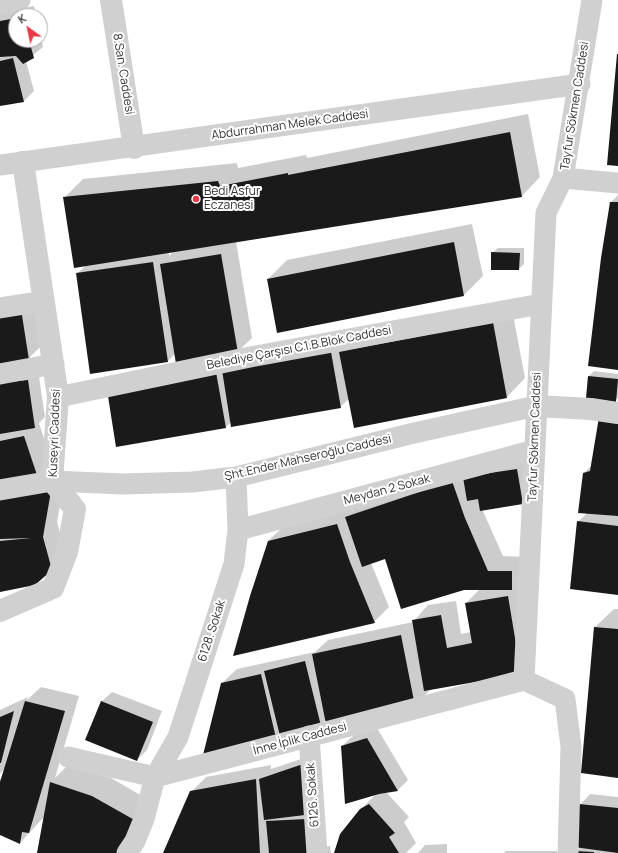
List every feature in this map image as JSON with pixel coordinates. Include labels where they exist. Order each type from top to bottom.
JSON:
[{"type":"street","points":[[0,3],[20,0]]},
{"type":"street","name":"8.San. Caddesi","points":[[111,0],[134,148]]},
{"type":"street","name":"Tayfur Sökmen Caddesi","points":[[524,680],[546,212],[563,178],[580,84],[592,0]]},
{"type":"street","name":"Abdurrahman Melek Caddesi","points":[[0,165],[134,148],[580,84]]},
{"type":"street","name":"Kuseyri Caddesi","points":[[0,611],[53,588],[67,552],[75,509],[52,481],[58,396],[23,162]]},
{"type":"street","points":[[563,178],[618,183]]},
{"type":"street","points":[[0,308],[44,301]]},
{"type":"street","name":"Belediye Çarşısı C.1.B.Blok Caddesi","points":[[58,396],[250,357],[541,304]]},
{"type":"street","points":[[0,374],[54,364]]},
{"type":"street","points":[[536,406],[591,409],[618,413]]},
{"type":"street","name":"Şht.Ender Mahseroğlu Caddesi","points":[[0,490],[52,481],[123,484],[192,482],[236,477],[414,433],[536,406]]},
{"type":"street","name":"Meydan 2 Sokak","points":[[238,530],[535,450]]},
{"type":"street","name":"6128. Sokak","points":[[155,777],[178,737],[234,564],[238,530],[236,477]]},
{"type":"street","points":[[524,680],[565,699],[571,747],[568,853]]},
{"type":"street","name":"İnne İplik Caddesi","points":[[155,777],[524,680]]},
{"type":"street","name":"6126. Sokak","points":[[309,736],[317,853]]},
{"type":"street","points":[[68,757],[155,777],[144,819],[135,841],[127,853]]},
{"type":"building","points":[[8,20],[8,48],[31,48],[34,58],[23,64],[16,56],[0,57],[0,21]]},
{"type":"building","points":[[618,54],[618,166],[607,165]]},
{"type":"building","points":[[13,58],[24,102],[0,106],[0,61]]},
{"type":"building","points":[[510,132],[522,197],[74,268],[63,197],[218,181],[220,186],[288,173],[288,175]]},
{"type":"building","points":[[610,202],[618,202],[618,370],[588,366],[601,258]]},
{"type":"building","points":[[454,242],[464,296],[277,333],[267,279]]},
{"type":"building","points":[[491,252],[520,253],[519,270],[491,270]]},
{"type":"building","points":[[221,254],[238,353],[176,364],[160,264]]},
{"type":"building","points":[[153,262],[168,362],[90,374],[76,273]]},
{"type":"building","points":[[21,309],[29,360],[0,366],[0,312]]},
{"type":"building","points":[[493,322],[507,398],[354,428],[339,352]]},
{"type":"building","points":[[331,352],[341,408],[231,427],[222,370]]},
{"type":"building","points":[[216,372],[226,428],[116,447],[107,390]]},
{"type":"building","points":[[588,376],[618,379],[616,402],[586,398]]},
{"type":"building","points":[[28,380],[35,428],[0,434],[0,383]]},
{"type":"building","points":[[599,417],[618,420],[618,516],[578,513],[583,473],[590,471]]},
{"type":"building","points":[[24,436],[38,478],[0,486],[0,441]]},
{"type":"building","points":[[517,469],[523,504],[480,511],[478,499],[467,501],[463,477]]},
{"type":"building","points":[[452,481],[465,518],[488,571],[512,571],[512,590],[464,590],[401,609],[385,559],[362,567],[345,517]]},
{"type":"building","points":[[51,491],[43,537],[52,570],[35,585],[0,592],[0,541],[31,538],[0,539],[0,498]]},
{"type":"building","points":[[577,521],[618,526],[618,595],[570,589]]},
{"type":"building","points":[[337,524],[350,562],[375,623],[233,656],[250,596],[268,541]]},
{"type":"building","points":[[508,596],[521,674],[424,691],[412,620],[441,615],[447,648],[472,643],[465,603]]},
{"type":"building","points":[[594,627],[618,629],[618,778],[581,773]]},
{"type":"building","points":[[401,635],[415,706],[326,724],[312,654]]},
{"type":"building","points":[[305,661],[321,726],[280,736],[264,671]]},
{"type":"building","points":[[261,674],[276,738],[203,755],[221,683]]},
{"type":"building","points":[[25,701],[65,711],[29,833],[22,832],[20,844],[0,835],[0,782]]},
{"type":"building","points":[[101,701],[153,722],[137,761],[85,740]]},
{"type":"building","points":[[14,711],[1,763],[0,763],[0,717]]},
{"type":"building","points":[[367,738],[398,791],[379,794],[345,804],[341,746]]},
{"type":"building","points":[[303,764],[305,815],[264,820],[259,779]]},
{"type":"building","points":[[256,779],[260,853],[163,853],[190,791]]},
{"type":"building","points":[[50,782],[92,796],[138,822],[121,853],[37,853]]},
{"type":"building","points":[[369,804],[395,833],[389,837],[399,853],[334,853],[340,834],[360,809]]},
{"type":"building","points":[[579,804],[618,808],[618,853],[574,847]]},
{"type":"building","points":[[306,819],[308,853],[269,853],[266,821]]},
{"type":"building","points":[[575,851],[594,852],[594,853],[575,853]]},
{"type":"place","name":"Bedi Asfur Eczanesi","points":[[196,199]]}]
